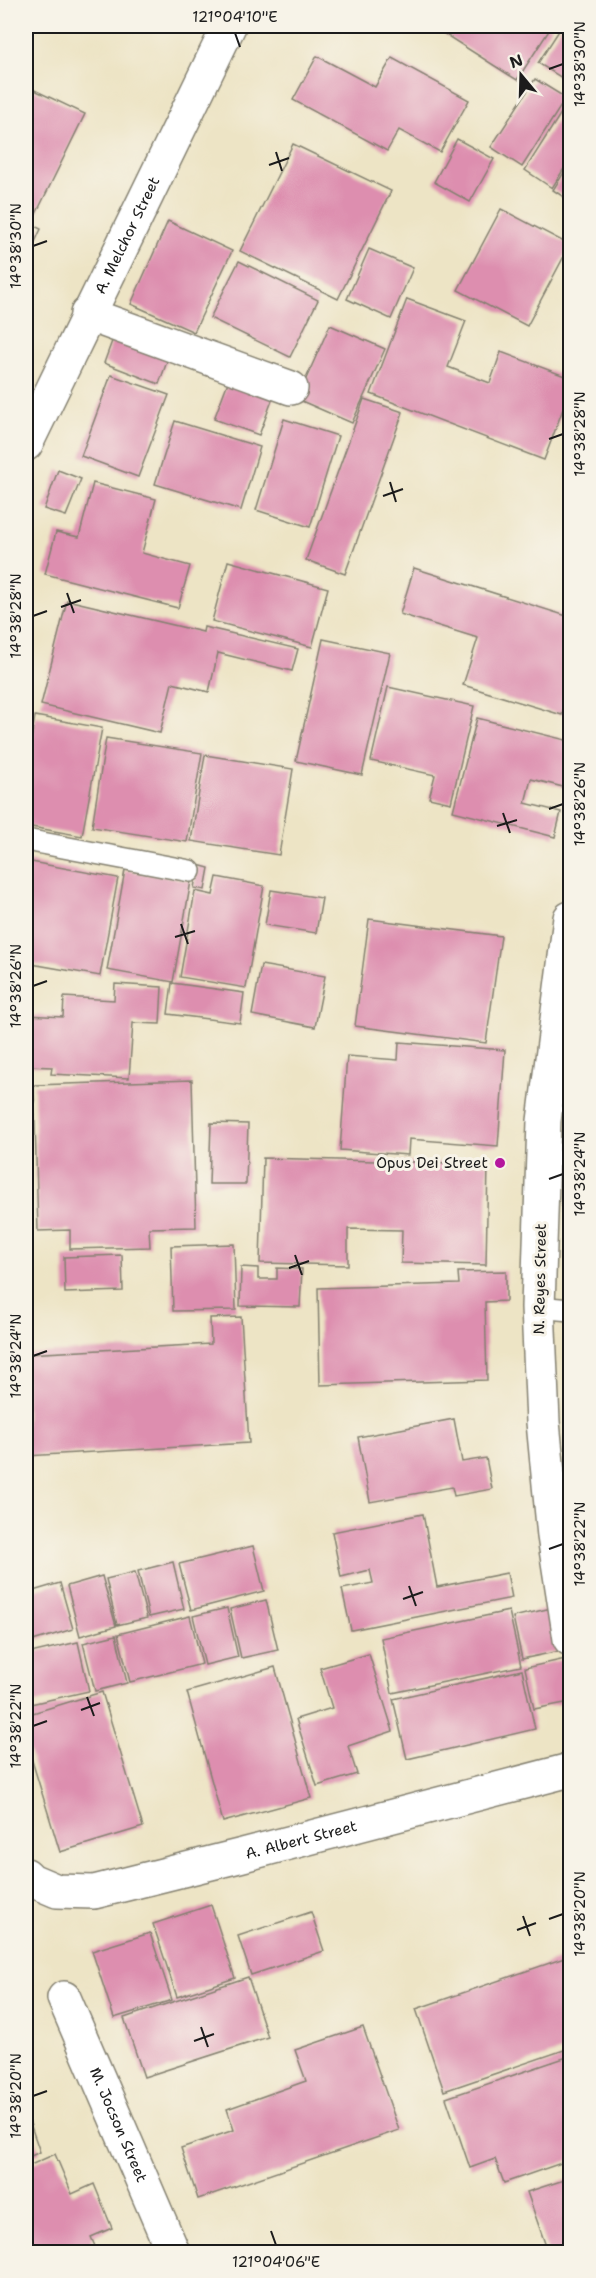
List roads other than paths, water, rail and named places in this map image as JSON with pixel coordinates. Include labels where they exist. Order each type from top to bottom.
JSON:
[{"type":"street","name":"A. Melchor Street","points":[[26,444],[87,314],[230,26]]},
{"type":"street","points":[[87,314],[291,387]]},
{"type":"street","name":"N. Reyes Street","points":[[570,918],[544,1121],[538,1307],[543,1422],[554,1536],[570,1639]]},
{"type":"street","name":"A. Albert Street","points":[[28,1878],[57,1891],[94,1892],[570,1770]]},
{"type":"street","name":"M. Jocson Street","points":[[64,1998],[172,2253]]},
{"type":"lane","points":[[26,840],[190,870]]},
{"type":"lane","points":[[538,1307],[570,1310]]},
{"type":"place","name":"Opus Dei Street","points":[[500,1163]]}]
